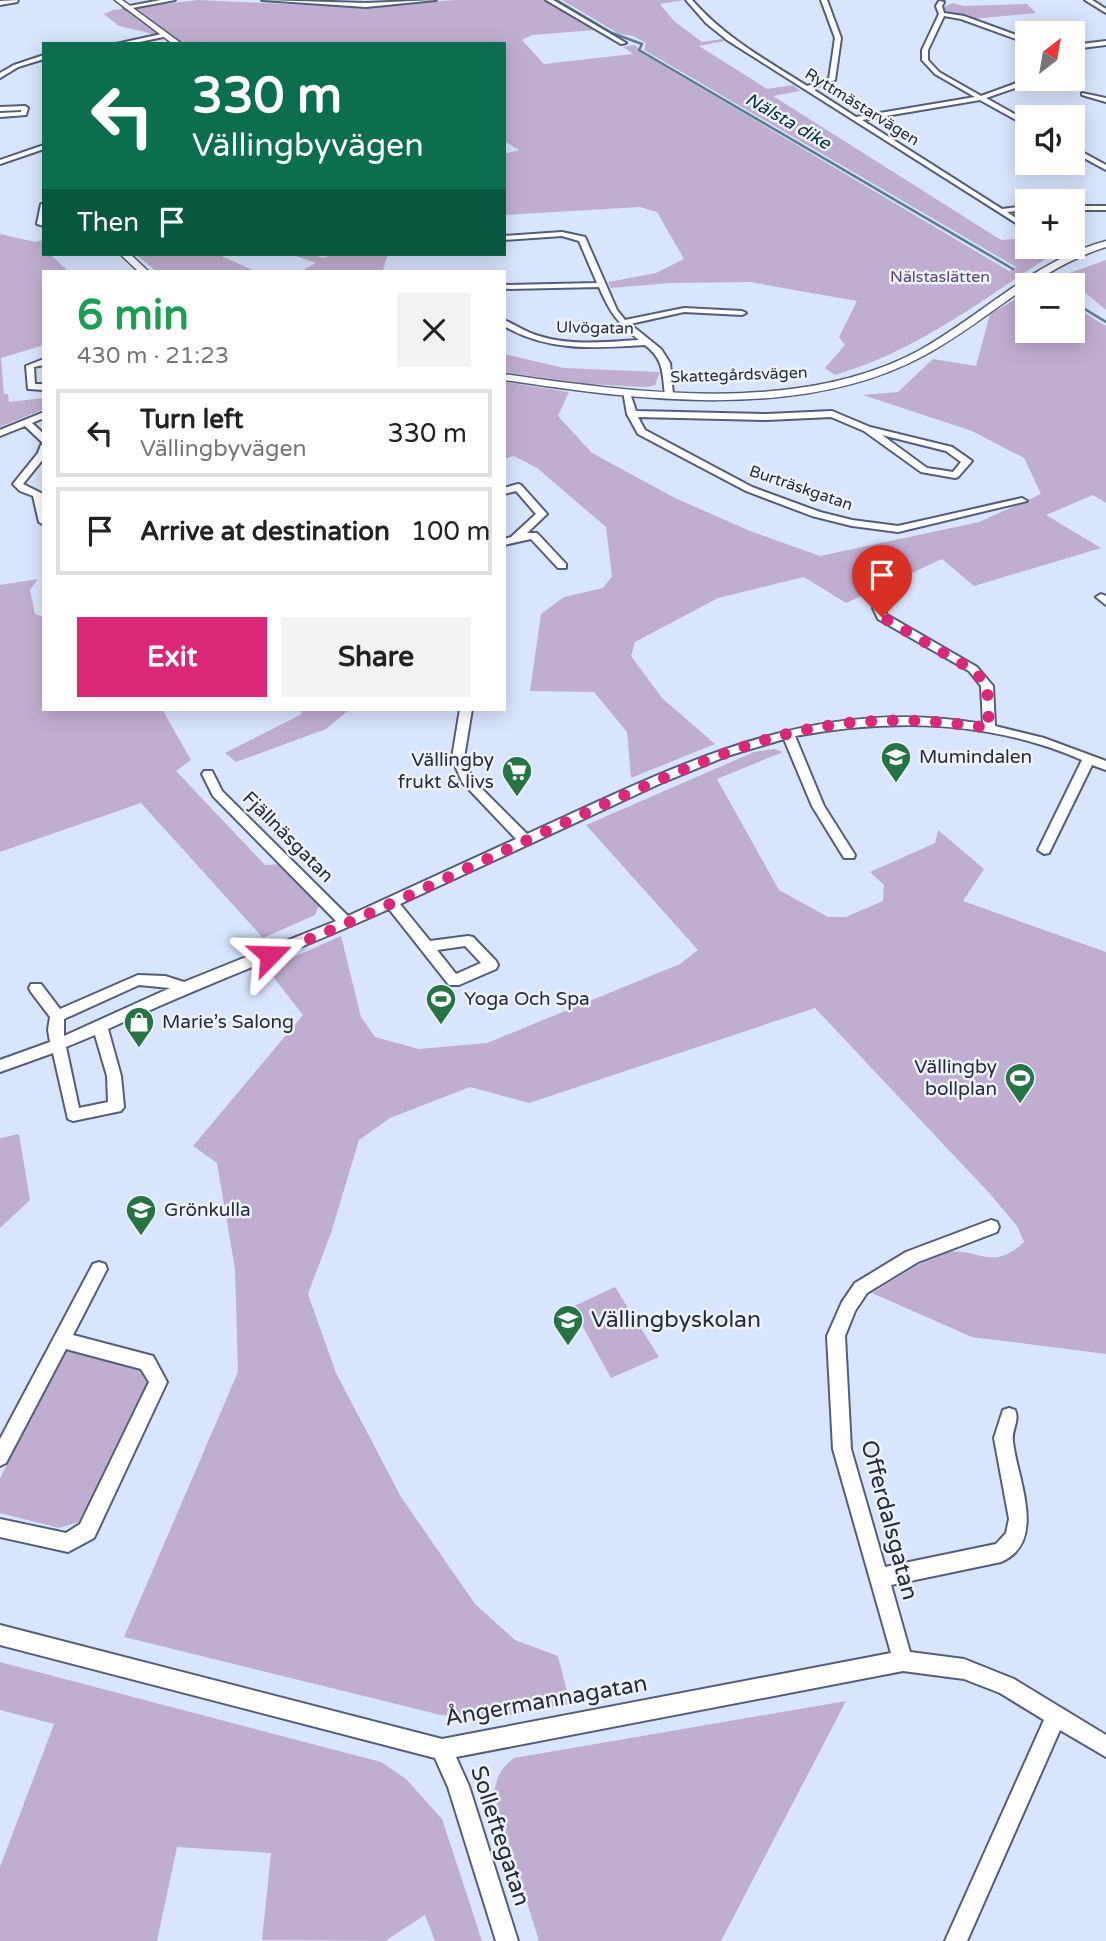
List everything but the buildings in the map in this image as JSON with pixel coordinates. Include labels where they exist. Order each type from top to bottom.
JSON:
[{"type":"main road","points":[[0,4],[13,0]]},
{"type":"street","points":[[118,0],[175,42]]},
{"type":"street","points":[[127,6],[172,0]]},
{"type":"street","points":[[265,0],[350,5],[433,0]]},
{"type":"street","points":[[550,0],[623,43]]},
{"type":"street","name":"Ryttmästarvägen","points":[[689,0],[708,22],[729,39],[1015,220]]},
{"type":"street","points":[[806,88],[832,80],[838,38],[824,0]]},
{"type":"street","points":[[1088,0],[1106,11]]},
{"type":"street","points":[[941,2],[939,6],[942,14],[925,50],[925,60],[937,73],[1015,117]]},
{"type":"street","points":[[942,14],[962,17],[1015,37]]},
{"type":"street","points":[[129,42],[166,35]]},
{"type":"street","points":[[1085,46],[1106,43]]},
{"type":"street","points":[[0,76],[16,66],[42,58]]},
{"type":"street","points":[[856,119],[981,98],[1015,88]]},
{"type":"street","points":[[1084,94],[1106,100]]},
{"type":"street","points":[[0,109],[25,108],[24,114],[0,115]]},
{"type":"street","points":[[0,162],[42,148]]},
{"type":"street","points":[[1085,156],[1104,166]]},
{"type":"street","points":[[1085,208],[1106,208]]},
{"type":"street","points":[[1000,211],[1015,209]]},
{"type":"street","points":[[506,237],[562,234],[582,239],[613,311],[623,323],[659,351],[666,363],[669,394]]},
{"type":"street","name":"Skattegårdsvägen","points":[[1085,250],[1106,244]]},
{"type":"street","points":[[127,256],[143,270]]},
{"type":"street","name":"Skattegårdsvägen","points":[[506,377],[626,393],[773,393],[833,386],[868,377],[923,352],[1063,259]]},
{"type":"street","points":[[506,287],[602,285]]},
{"type":"street","points":[[623,323],[684,310],[741,313]]},
{"type":"street","name":"Ulvögatan","points":[[506,324],[534,337],[566,345],[647,342]]},
{"type":"street","points":[[42,363],[30,366],[31,387],[42,387]]},
{"type":"street","name":"Burträskgatan","points":[[626,393],[641,432],[749,489],[816,514],[852,523],[898,529],[1022,501]]},
{"type":"street","points":[[632,414],[767,418],[832,414],[867,429],[949,449],[967,461],[956,475],[924,470],[867,429]]},
{"type":"street","points":[[0,433],[42,416]]},
{"type":"street","points":[[26,423],[42,438]]},
{"type":"street","points":[[42,454],[18,484],[38,495],[42,513]]},
{"type":"street","points":[[506,491],[518,488],[542,514],[510,540]]},
{"type":"street","points":[[510,540],[533,535],[562,566]]},
{"type":"street","points":[[878,608],[882,617],[973,670],[987,685],[989,728]]},
{"type":"street","points":[[466,711],[458,758],[468,782],[525,840]]},
{"type":"street","points":[[0,1066],[59,1045],[185,988],[346,923],[525,840],[734,750],[788,734],[876,720],[944,721],[989,728],[1045,742],[1106,766]]},
{"type":"street","points":[[788,734],[817,806],[849,855]]},
{"type":"street","points":[[1045,850],[1088,758]]},
{"type":"street","name":"Fjällnäsgatan","points":[[208,774],[217,793],[346,923]]},
{"type":"street","points":[[391,902],[426,947]]},
{"type":"street","points":[[57,1016],[138,980],[165,981],[185,988]]},
{"type":"street","points":[[36,988],[57,1016],[55,1030],[73,1115],[116,1107],[114,1076],[100,1026]]},
{"type":"street","name":"Offerdalsgatan","points":[[902,1661],[842,1449],[836,1336],[848,1307],[861,1288],[912,1257],[991,1227]]},
{"type":"street","points":[[0,1457],[99,1269]]},
{"type":"street","points":[[0,1528],[68,1543],[87,1531],[159,1382],[147,1362],[61,1340]]},
{"type":"street","points":[[878,1578],[1001,1552],[1015,1538],[1018,1519],[1003,1438],[1009,1416]]},
{"type":"street","name":"Ångermannagatan","points":[[0,1635],[442,1749],[902,1661],[964,1669],[1007,1686],[1106,1747]]},
{"type":"street","points":[[956,1941],[1056,1716]]},
{"type":"street","name":"Solleftegatan","points":[[442,1749],[461,1797],[507,1941]]},
{"type":"green space","name":"Nälstaslätten","points":[[198,0],[351,7],[457,0],[545,0],[595,30],[532,35],[522,40],[544,64],[633,54],[623,47],[635,45],[645,55],[1009,271],[1016,267],[644,50],[646,43],[633,36],[619,34],[562,0],[684,0],[660,4],[674,21],[702,42],[722,39],[725,41],[699,46],[767,89],[793,85],[800,91],[773,96],[1001,240],[1015,239],[1015,259],[1045,259],[1024,273],[1015,273],[1015,279],[922,338],[865,365],[835,375],[825,368],[845,345],[839,337],[857,301],[750,282],[670,283],[611,288],[608,282],[656,273],[684,259],[657,212],[640,207],[506,215],[506,153],[519,150],[506,142],[506,42],[182,42],[119,26],[104,14],[113,10]]},
{"type":"green space","points":[[953,3],[964,6],[1027,4],[1036,13],[972,19],[969,15],[945,12],[944,7]]},
{"type":"green space","points":[[0,234],[35,242],[42,240],[42,256],[52,256],[67,270],[42,270],[42,346],[1,358],[4,394],[8,394],[9,402],[42,398],[42,410],[0,427]]},
{"type":"green space","points":[[137,256],[221,256],[253,270],[155,270]]},
{"type":"green space","points":[[296,256],[387,256],[383,270],[303,270],[316,263]]},
{"type":"green space","points":[[1106,260],[1106,310],[1085,292],[1085,273],[1070,273]]},
{"type":"green space","points":[[1015,300],[1015,343],[1085,343],[1085,313],[1106,326],[1106,503],[1093,495],[1046,515],[1101,548],[974,586],[942,559],[846,603],[804,577],[718,598],[635,642],[631,656],[662,698],[715,744],[631,778],[627,732],[594,692],[530,691],[541,614],[564,597],[603,588],[612,576],[606,527],[537,468],[514,456],[506,458],[506,382],[569,392],[558,416],[592,453],[675,498],[750,531],[820,556],[979,522],[1041,494],[1024,458],[972,431],[863,395],[898,392],[933,359],[976,366],[990,314]]},
{"type":"green space","points":[[506,354],[564,368],[660,372],[655,385],[647,387],[585,384],[506,372]]},
{"type":"green space","points":[[38,579],[30,590],[35,614],[42,616],[42,711],[163,711],[191,760],[176,771],[265,865],[281,864],[319,905],[315,915],[263,938],[141,803],[0,852],[0,585]]},
{"type":"green space","points":[[301,711],[348,711],[326,729],[236,762],[225,753],[302,714]]},
{"type":"green space","points":[[775,749],[783,752],[717,779],[779,890],[828,917],[846,917],[883,901],[884,885],[870,872],[935,843],[938,830],[984,869],[963,901],[1106,952],[1106,1354],[972,1337],[872,1293],[941,1254],[959,1252],[986,1257],[1003,1256],[1024,1242],[1017,1226],[991,1195],[815,1008],[529,1103],[470,1087],[390,1118],[359,1140],[331,1233],[308,1294],[336,1373],[401,1497],[475,1604],[515,1640],[558,1656],[570,1704],[487,1719],[441,1715],[124,1637],[238,1372],[235,1269],[217,1163],[193,1146],[303,1015],[267,969],[341,936],[361,1017],[375,1037],[419,1049],[487,1043],[680,964],[698,950],[586,825],[754,752]]},
{"type":"green space","points":[[19,1134],[30,1200],[0,1228],[0,1138]]},
{"type":"green space","points":[[615,1287],[659,1357],[611,1378],[572,1307]]},
{"type":"green space","points":[[69,1347],[138,1365],[150,1384],[85,1520],[59,1528],[0,1513],[0,1478]]},
{"type":"green space","points":[[0,1662],[381,1762],[406,1779],[442,1819],[482,1941],[435,1941],[425,1915],[385,1941],[262,1940],[271,1853],[177,1847],[157,1941],[0,1941],[0,1867],[54,1724],[0,1710]]},
{"type":"green space","points":[[846,1701],[721,1941],[539,1941],[494,1795],[500,1774],[514,1758]]},
{"type":"waterway","name":"Nälsta dike","points":[[556,0],[612,33],[642,44],[639,50],[1013,269]]},
{"type":"waterway","name":"Nälsta dike","points":[[1085,309],[1106,322]]},
{"type":"place","name":"Mumindalen","points":[[896,784]]},
{"type":"place","name":"Vällingby frukt & livs","points":[[517,798]]},
{"type":"place","name":"Yoga Och Spa","points":[[441,1026]]},
{"type":"place","name":"Marie’s Salong","points":[[139,1049]]},
{"type":"place","name":"Vällingby bollplan","points":[[1020,1105]]},
{"type":"place","name":"Grönkulla","points":[[141,1237]]},
{"type":"place","name":"Vällingbyskolan","points":[[568,1347]]},
{"type":"route","points":[[270,955],[628,794],[734,750],[825,726],[876,720],[944,721],[989,728],[987,685],[973,670],[882,617]]}]
